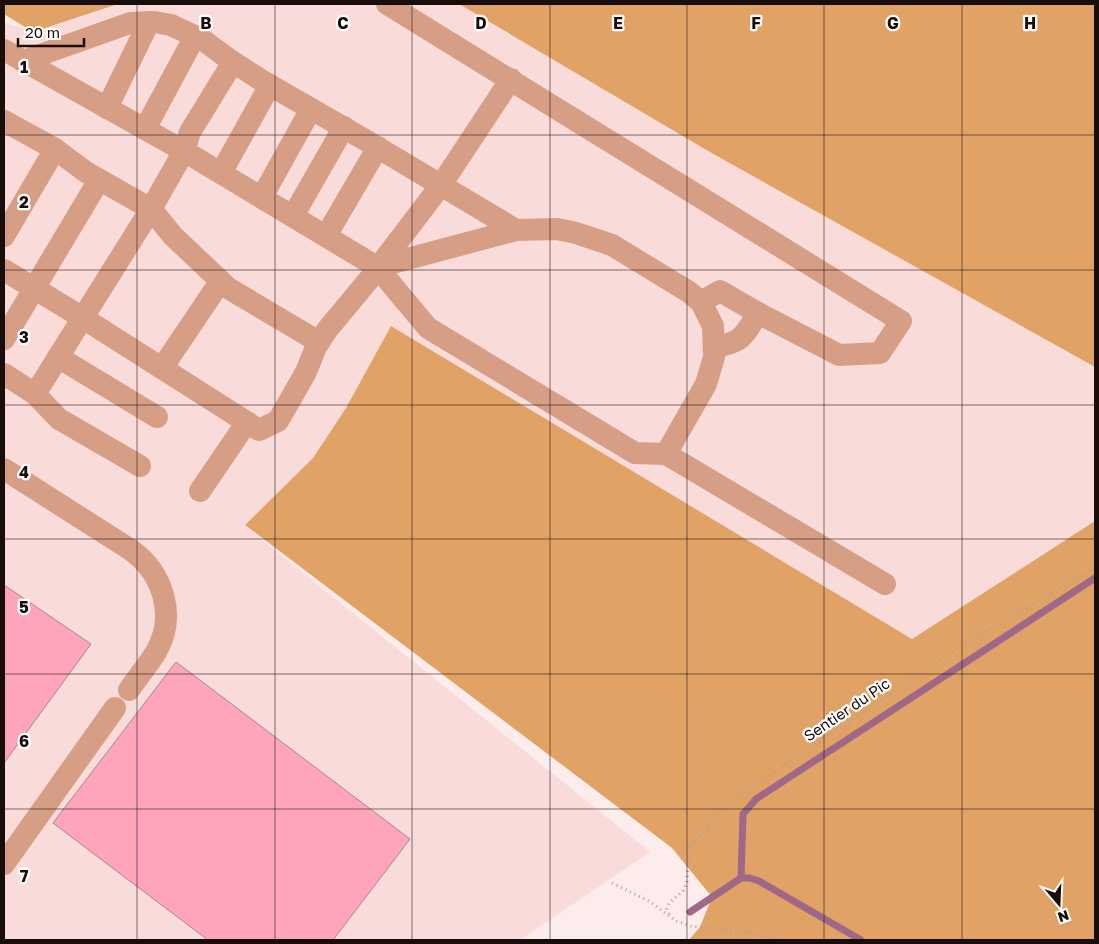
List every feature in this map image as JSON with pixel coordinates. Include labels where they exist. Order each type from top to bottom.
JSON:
[{"type":"lane","points":[[386,4],[511,79],[901,321],[880,353],[839,355],[720,291],[701,302]]},
{"type":"lane","points":[[107,108],[149,22]]},
{"type":"lane","points":[[13,55],[130,23],[149,22],[171,25],[196,36],[270,85],[516,230]]},
{"type":"lane","points":[[145,129],[196,36]]},
{"type":"lane","points":[[13,55],[184,151],[377,267],[428,328],[635,453],[666,454],[885,584]]},
{"type":"lane","points":[[35,394],[150,209],[184,151],[190,132],[233,62]]},
{"type":"lane","points":[[4,270],[259,430],[278,421],[327,330],[371,277],[441,185],[511,79]]},
{"type":"lane","points":[[220,173],[270,85]]},
{"type":"lane","points":[[262,197],[311,108]]},
{"type":"lane","points":[[6,126],[56,149],[86,172],[150,209],[173,236],[220,282],[319,342]]},
{"type":"lane","points":[[293,216],[344,127]]},
{"type":"lane","points":[[326,236],[378,147]]},
{"type":"lane","points":[[4,236],[56,149]]},
{"type":"lane","points":[[4,339],[99,180]]},
{"type":"lane","points":[[377,267],[516,230],[557,229],[594,238],[627,254],[689,292],[701,302],[713,326],[714,357],[706,384],[666,454]]},
{"type":"lane","points":[[162,368],[220,282]]},
{"type":"lane","points":[[714,347],[731,344],[739,340],[744,336],[758,313]]},
{"type":"lane","points":[[58,357],[157,417]]},
{"type":"lane","points":[[4,374],[35,394],[59,419],[140,466]]},
{"type":"lane","points":[[200,491],[247,422]]},
{"type":"lane","points":[[4,469],[131,550],[146,562],[157,578],[165,605],[166,615],[163,634],[156,652],[129,690]]},
{"type":"lane","points":[[4,864],[115,708]]},
{"type":"path","name":"Sentier du Pic","points":[[669,914],[667,909],[669,903],[683,891],[687,882],[689,847],[708,830],[712,820],[723,807],[957,649],[1095,568]]},
{"type":"path","points":[[612,883],[649,901],[676,921],[691,926],[747,932],[778,940]]},
{"type":"shaded area","points":[[4,4],[118,4],[33,32],[4,14]]},
{"type":"shaded area","points":[[118,4],[459,4],[708,151],[1095,367],[1095,521],[912,639],[391,326],[346,408],[313,458],[245,526],[650,852],[520,940],[4,940],[4,22],[34,32]]},
{"type":"shaded area","points":[[459,4],[1095,4],[1095,367],[708,151]]},
{"type":"shaded area","points":[[391,326],[912,639],[1095,521],[1095,940],[689,940],[700,927],[712,897],[672,848],[245,525],[313,458],[346,408]]},
{"type":"building","points":[[4,585],[91,644],[4,763]]},
{"type":"building","points":[[176,662],[410,839],[333,940],[208,940],[53,823]]},
{"type":"waterway","points":[[741,878],[743,814],[756,799],[1095,578]]},
{"type":"waterway","points":[[690,912],[741,878],[750,878],[759,881],[861,940]]}]
